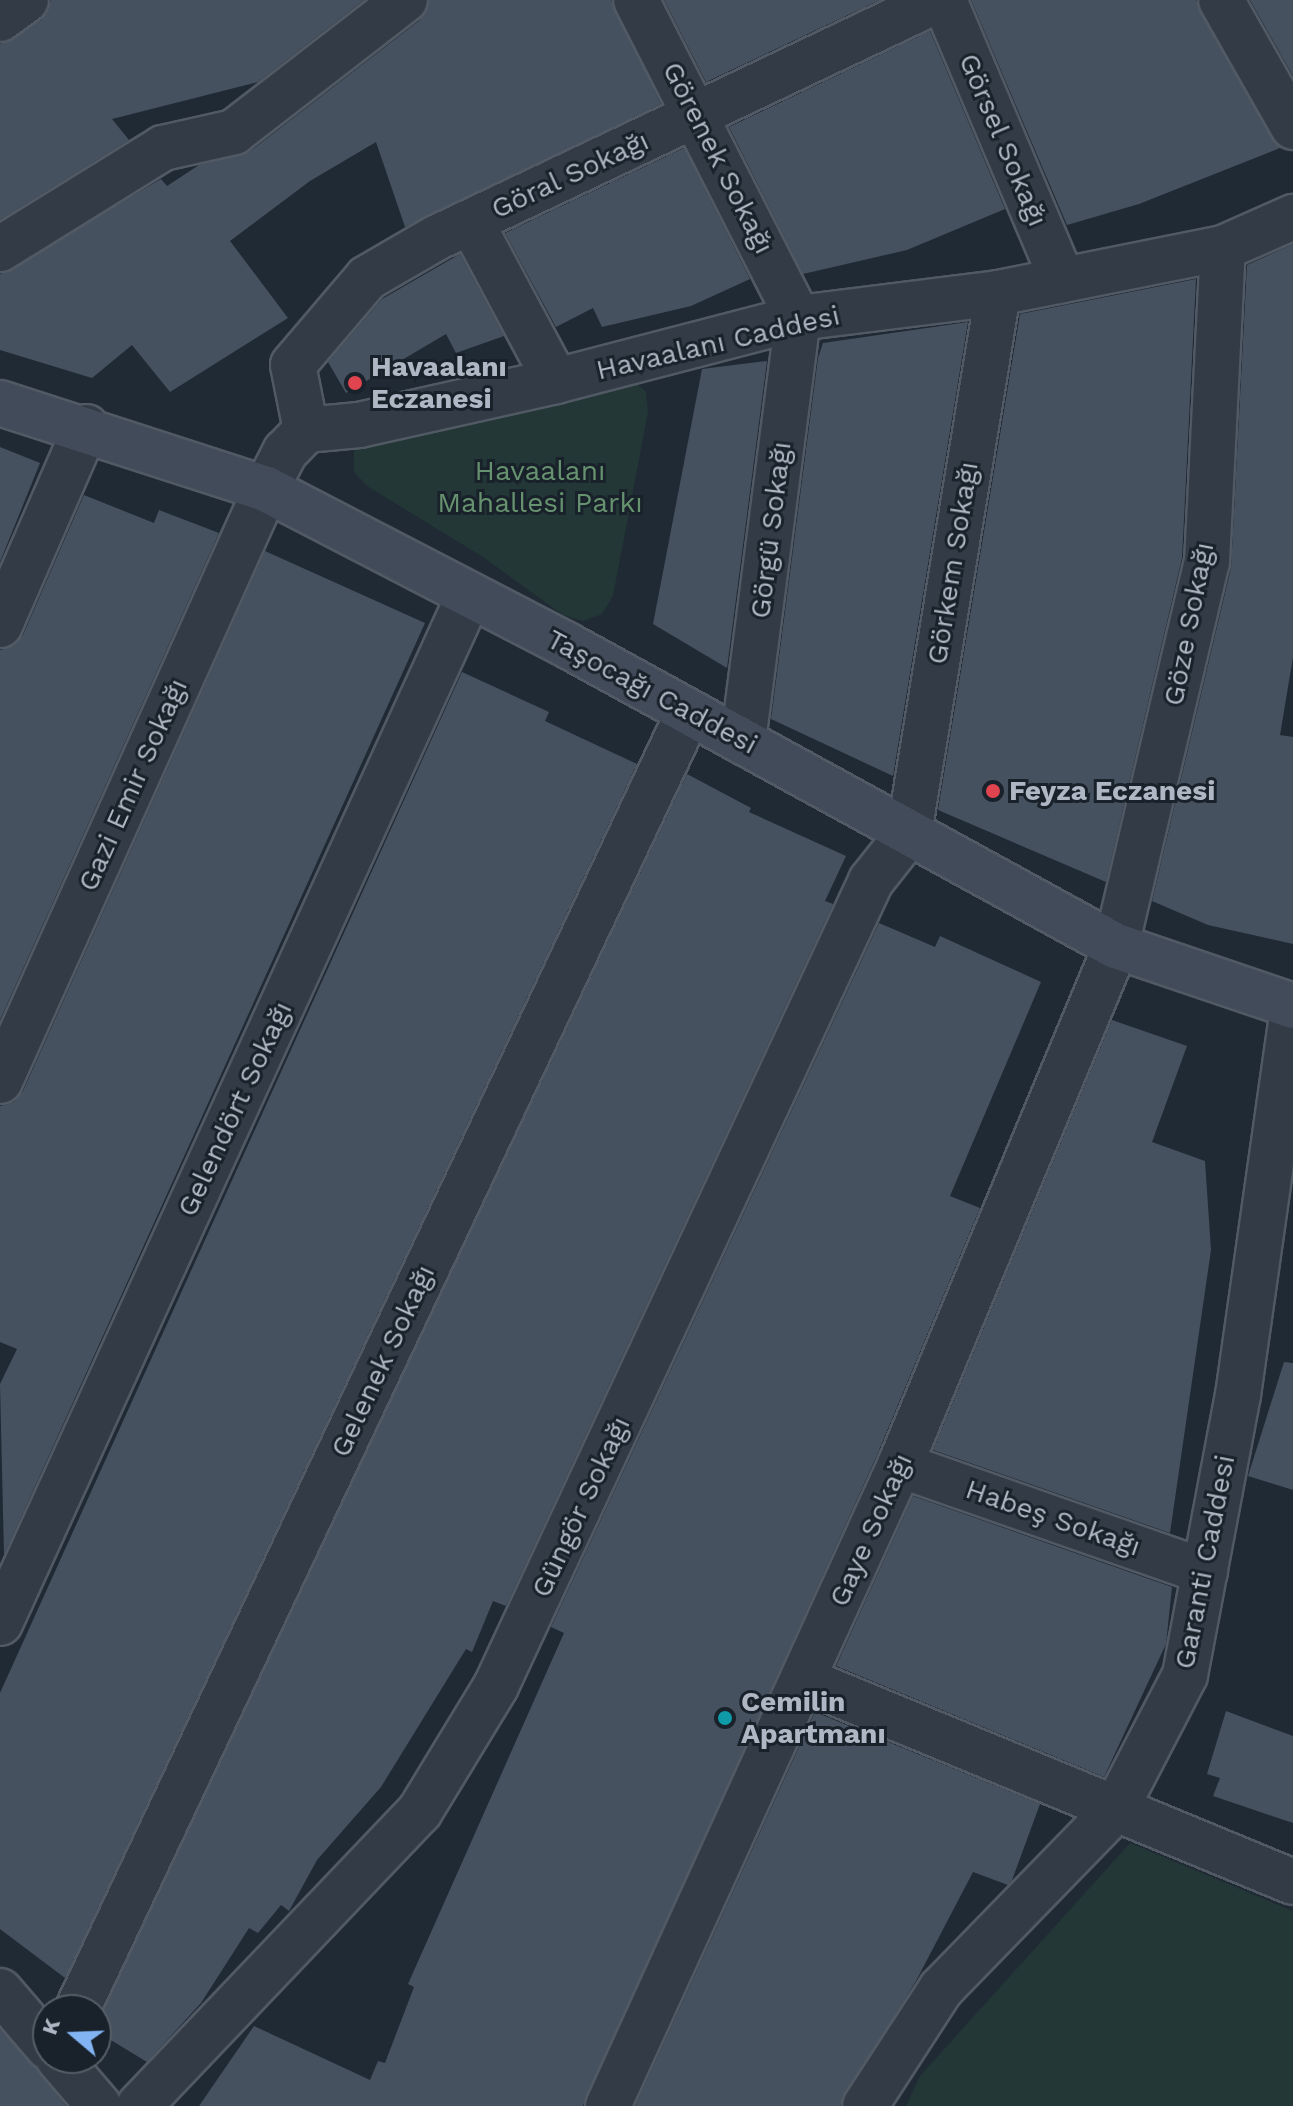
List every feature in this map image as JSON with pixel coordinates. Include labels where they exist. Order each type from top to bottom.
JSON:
[{"type":"main road","name":"Taşocağı Caddesi","points":[[0,403],[86,427],[266,489],[743,741],[1116,946],[1293,1008]]},
{"type":"street","points":[[0,19],[26,0]]},
{"type":"street","points":[[0,249],[163,148],[234,132],[405,0]]},
{"type":"street","name":"Görenek Sokağı","points":[[636,0],[698,115],[798,318]]},
{"type":"street","name":"Göral Sokağı","points":[[306,430],[293,365],[367,278],[471,222],[941,0]]},
{"type":"street","name":"Görsel Sokağı","points":[[941,0],[1062,280]]},
{"type":"street","points":[[1221,0],[1293,127]]},
{"type":"street","name":"Havaalanı Caddesi","points":[[306,430],[359,425],[556,381],[798,318],[998,293],[1223,248],[1293,217]]},
{"type":"street","points":[[471,222],[556,381]]},
{"type":"street","name":"Göze Sokağı","points":[[1116,946],[1207,562],[1223,248]]},
{"type":"street","name":"Görkem Sokağı","points":[[909,833],[998,293]]},
{"type":"street","name":"Görgü Sokağı","points":[[743,741],[798,318]]},
{"type":"street","points":[[0,625],[86,427]]},
{"type":"street","points":[[266,489],[285,452],[306,430]]},
{"type":"street","name":"Gazi Emir Sokağı","points":[[0,1081],[266,489]]},
{"type":"street","name":"Gelendört Sokağı","points":[[0,1623],[469,596]]},
{"type":"street","name":"Gelenek Sokağı","points":[[85,1994],[689,712]]},
{"type":"street","name":"Güngör Sokağı","points":[[139,2106],[420,1811],[489,1699],[762,1125],[871,881],[909,833]]},
{"type":"street","name":"Gaye Sokağı","points":[[608,2106],[900,1465],[1116,946]]},
{"type":"street","name":"Garanti Caddesi","points":[[865,2106],[941,1989],[1115,1810],[1185,1675],[1238,1395],[1293,1008]]},
{"type":"street","name":"Habeş Sokağı","points":[[900,1465],[1205,1572]]},
{"type":"street","points":[[804,1680],[1293,1882]]},
{"type":"street","points":[[0,1991],[32,2028]]},
{"type":"street","points":[[72,2074],[99,2106]]},
{"type":"green space","name":"Havaalanı Mahallesi Parkı","points":[[631,378],[646,392],[648,412],[613,596],[602,614],[583,621],[563,615],[483,557],[367,486],[354,472],[354,451],[374,437]]},
{"type":"green space","points":[[1130,1843],[1293,1911],[1293,2106],[906,2106],[920,2076]]},
{"type":"building","points":[[51,0],[364,0],[258,82],[112,119],[129,140],[0,220],[0,44],[41,20]]},
{"type":"building","points":[[429,0],[611,0],[661,104],[405,227],[376,142],[310,181],[230,241],[288,318],[170,392],[132,345],[92,378],[0,350],[0,274],[161,179],[167,186],[199,165],[249,152],[420,20]]},
{"type":"building","points":[[664,0],[880,0],[706,82]]},
{"type":"building","points":[[971,0],[1196,0],[1280,148],[1139,204],[1067,225]]},
{"type":"building","points":[[1250,0],[1293,0],[1293,76]]},
{"type":"building","points":[[930,31],[1005,209],[907,250],[803,274],[729,127]]},
{"type":"building","points":[[684,148],[750,279],[691,306],[602,327],[593,308],[556,327],[505,233]]},
{"type":"building","points":[[1293,244],[1293,657],[1280,735],[1293,737],[1293,944],[1208,925],[1152,901],[1231,568],[1247,265]]},
{"type":"building","points":[[460,254],[504,336],[456,353],[446,334],[346,393],[328,362],[382,299]]},
{"type":"building","points":[[1196,279],[1182,558],[1106,882],[938,810],[1020,314]]},
{"type":"building","points":[[968,322],[893,776],[771,719],[818,358],[823,343]]},
{"type":"building","points":[[767,361],[727,668],[653,624],[702,369]]},
{"type":"building","points":[[0,447],[40,463],[0,562]]},
{"type":"building","points":[[84,495],[154,523],[159,510],[219,533],[0,1020],[0,650],[14,645],[23,635]]},
{"type":"building","points":[[265,551],[425,623],[4,1555],[0,1384],[17,1349],[0,1342],[0,1106],[14,1102],[23,1091]]},
{"type":"building","points":[[462,672],[549,712],[545,721],[637,764],[65,1978],[0,1929],[0,1693]]},
{"type":"building","points":[[687,774],[751,808],[749,812],[846,856],[825,901],[833,904],[506,1606],[493,1601],[472,1652],[466,1649],[381,1787],[317,1860],[289,1911],[281,1905],[258,1933],[249,1928],[201,2003],[147,2062],[112,2041],[111,1994]]},
{"type":"building","points":[[879,923],[935,947],[940,936],[1041,982],[950,1196],[980,1208],[877,1455],[583,2106],[199,2106],[254,2026],[370,2080],[378,2061],[385,2063],[414,1987],[408,1984],[564,1633],[551,1627]]},
{"type":"building","points":[[1112,1020],[1187,1046],[1152,1142],[1205,1161],[1211,1250],[1170,1533],[933,1450]]},
{"type":"building","points":[[1284,1362],[1293,1363],[1293,1490],[1248,1476]]},
{"type":"building","points":[[913,1496],[1172,1587],[1166,1644],[1104,1777],[836,1666]]},
{"type":"building","points":[[1226,1711],[1293,1736],[1293,1823],[1213,1796],[1220,1778],[1207,1774]]},
{"type":"building","points":[[815,1712],[1040,1804],[1012,1880],[1008,1885],[973,1872],[916,1981],[840,2106],[635,2106]]},
{"type":"building","points":[[0,2029],[32,2064],[32,2074],[41,2074],[66,2106],[0,2106]]},
{"type":"place","name":"Havaalanı Eczanesi","points":[[355,383]]},
{"type":"place","name":"Feyza Eczanesi","points":[[993,791]]},
{"type":"place","name":"Cemilin Apartmanı","points":[[725,1718]]}]
